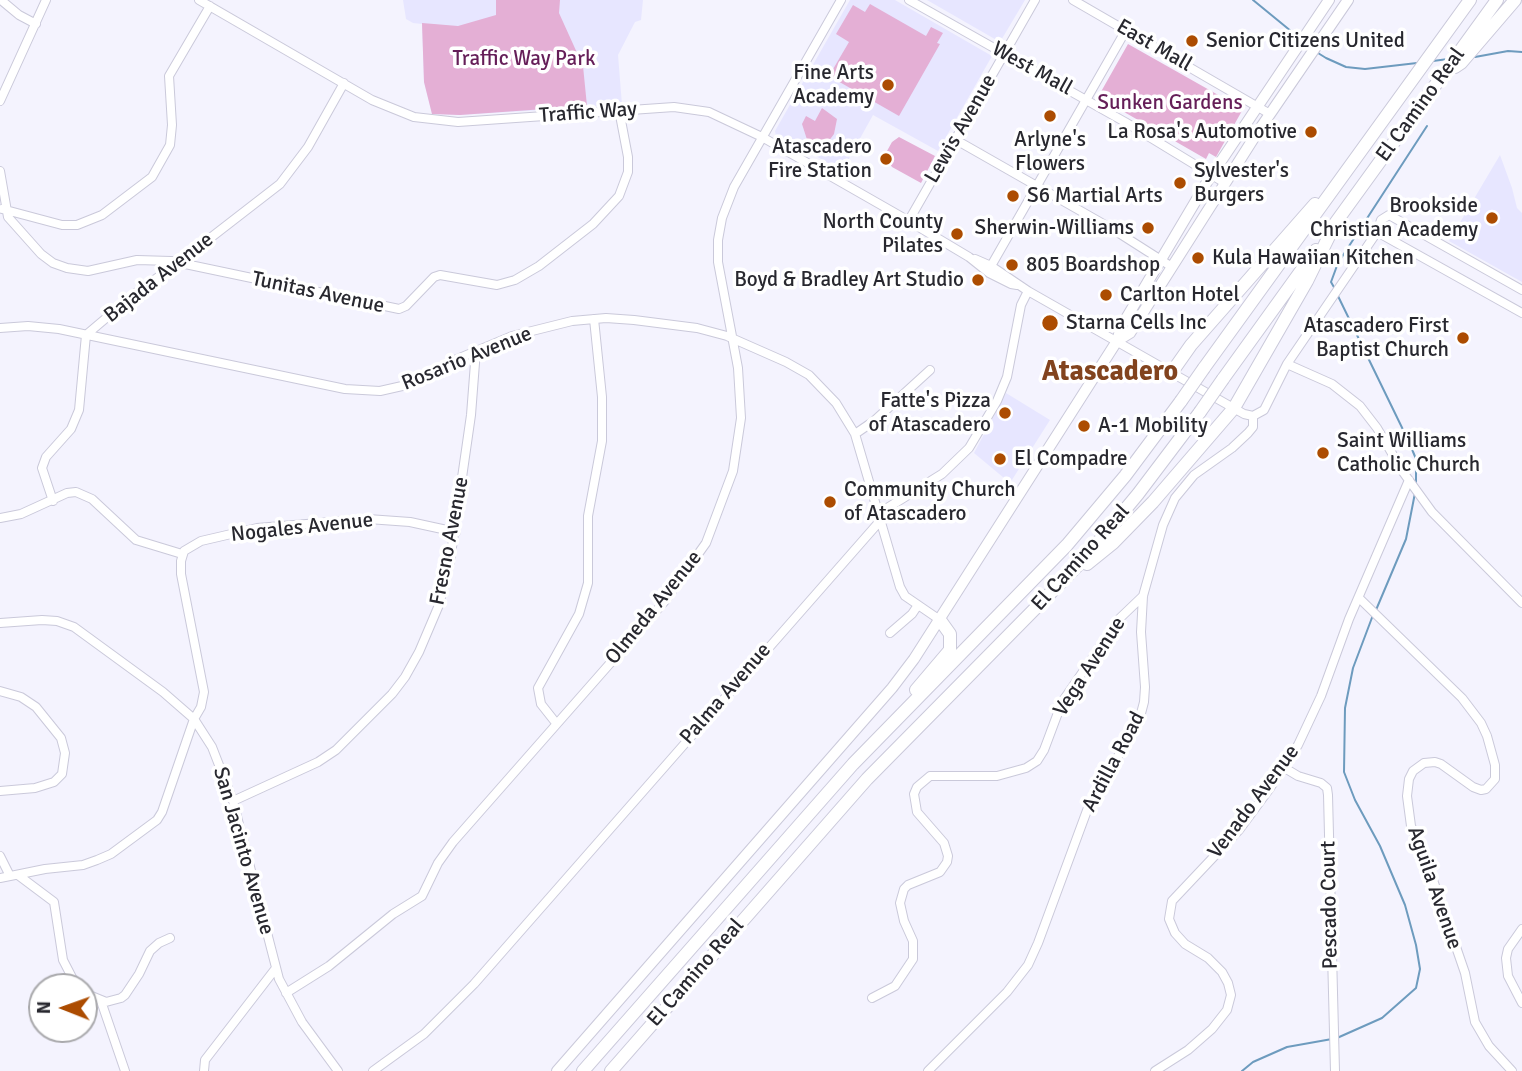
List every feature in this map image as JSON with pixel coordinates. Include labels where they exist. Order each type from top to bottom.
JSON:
[{"type":"highway","name":"El Camino Real","points":[[583,1071],[804,818],[1067,545],[1125,476],[1470,0]]},
{"type":"highway","name":"El Camino Real","points":[[611,1071],[867,779],[1052,593],[1138,494],[1443,75],[1461,58],[1497,0]]},
{"type":"highway","points":[[1461,58],[1516,0]]},
{"type":"highway","points":[[1172,372],[1191,345],[1358,157]]},
{"type":"highway","points":[[1052,593],[1122,534],[1174,479],[1234,408],[1307,281],[1335,224]]},
{"type":"highway","points":[[908,708],[917,687],[950,650],[950,634],[940,620]]},
{"type":"main road","name":"El Camino Real","points":[[1118,341],[1118,333],[1212,174],[1329,0]]},
{"type":"main road","name":"El Camino Real","points":[[557,1071],[892,688],[940,620],[1118,341],[1130,334],[1294,77],[1348,0]]},
{"type":"street","points":[[1,0],[19,15],[36,24]]},
{"type":"street","points":[[0,101],[46,0]]},
{"type":"street","name":"Traffic Way","points":[[199,0],[400,113],[443,122],[674,107],[728,119],[969,257],[991,266],[1017,285],[1234,408],[1253,416]]},
{"type":"street","name":"Olmeda Avenue","points":[[286,993],[329,966],[393,914],[422,896],[438,863],[453,842],[664,602],[706,543],[726,493],[738,445],[741,391],[734,339],[718,262],[719,229],[729,197],[841,0]]},
{"type":"street","name":"West Mall","points":[[909,0],[1226,183]]},
{"type":"street","name":"Lewis Avenue","points":[[908,222],[1035,0]]},
{"type":"street","name":"East Mall","points":[[1073,0],[1270,114]]},
{"type":"street","points":[[3,209],[62,225],[77,225],[102,215],[152,177],[170,145],[172,125],[169,76],[210,6]]},
{"type":"street","points":[[991,266],[1126,30]]},
{"type":"street","name":"Bajada Avenue","points":[[53,501],[43,474],[43,461],[76,419],[81,399],[86,335],[137,292],[268,194],[285,178],[308,147],[344,83]]},
{"type":"street","name":"Tunitas Avenue","points":[[178,263],[399,309],[434,277],[440,275],[497,285],[515,280],[539,266],[593,224],[619,196],[629,165],[620,110]]},
{"type":"street","points":[[956,140],[1114,230],[1172,267]]},
{"type":"street","points":[[0,171],[3,209],[16,228],[52,262],[67,268],[88,271],[145,260],[178,263]]},
{"type":"street","points":[[1522,290],[1389,215],[1381,220],[1377,232],[1522,313]]},
{"type":"street","name":"Ardilla Road","points":[[928,1071],[1015,983],[1027,965],[1038,943],[1089,805],[1139,722],[1145,687],[1141,632],[1143,596],[1163,525],[1175,498],[1194,475],[1233,448],[1248,433],[1252,427],[1253,416],[1264,410],[1287,364],[1377,232]]},
{"type":"street","name":"Traffic Way","points":[[969,257],[989,273],[1017,285]]},
{"type":"street","name":"Palma Avenue","points":[[373,1071],[424,1034],[474,984],[880,521],[884,510],[942,474],[968,448],[997,401],[1007,377],[1021,305],[1028,291]]},
{"type":"street","points":[[556,723],[541,704],[538,688],[579,614],[588,583],[587,516],[602,441],[601,385],[594,318]]},
{"type":"street","name":"Rosario Avenue","points":[[0,328],[28,326],[86,335],[345,389],[380,391],[411,384],[476,350],[572,321],[594,318],[666,324],[697,328],[734,339],[810,375],[836,403],[855,434],[900,587],[905,596],[940,620]]},
{"type":"street","name":"Fresno Avenue","points":[[233,801],[318,762],[336,750],[405,677],[430,629],[447,579],[456,533],[471,415],[476,350]]},
{"type":"street","points":[[1287,364],[1322,379],[1352,398],[1377,428],[1432,512],[1522,603]]},
{"type":"street","points":[[855,434],[874,421],[930,370]]},
{"type":"street","name":"Venado Avenue","points":[[1155,1071],[1212,1030],[1227,1010],[1230,995],[1222,972],[1175,933],[1169,919],[1170,906],[1177,895],[1239,830],[1298,745],[1321,696],[1409,480]]},
{"type":"street","points":[[0,518],[21,514],[72,492],[83,494],[92,499],[136,540],[182,554],[181,574],[204,692],[169,796],[157,820],[111,854],[97,860],[83,865],[0,878]]},
{"type":"street","name":"Nogales Avenue","points":[[182,554],[195,543],[257,528],[368,519],[410,522],[456,533]]},
{"type":"street","name":"Vega Avenue","points":[[872,998],[895,986],[913,959],[913,941],[900,903],[904,889],[940,872],[947,862],[944,843],[917,812],[914,801],[917,787],[930,776],[997,776],[1026,768],[1037,761],[1045,750],[1062,702],[1120,618],[1143,596]]},
{"type":"street","name":"Aguila Avenue","points":[[1359,598],[1462,698],[1477,716],[1486,736],[1495,765],[1495,779],[1486,789],[1480,790],[1435,762],[1424,763],[1413,771],[1407,796],[1411,826],[1465,973],[1475,1022],[1489,1046],[1512,1071]]},
{"type":"street","points":[[890,633],[912,614],[918,605]]},
{"type":"street","name":"San Jacinto Avenue","points":[[0,623],[42,620],[57,621],[74,627],[163,692],[194,719],[212,747],[233,801],[276,968],[286,993],[302,1022],[338,1071]]},
{"type":"street","points":[[0,691],[21,697],[36,707],[61,738],[65,753],[62,774],[54,782],[35,788],[0,791]]},
{"type":"street","name":"Pescado Court","points":[[1283,767],[1327,788],[1335,1071]]},
{"type":"street","points":[[0,856],[14,875],[54,902],[64,961],[70,973]]},
{"type":"street","points":[[1522,929],[1508,949],[1506,958],[1508,976],[1522,1003]]},
{"type":"street","points":[[98,999],[109,1002],[125,995],[150,951],[170,938]]},
{"type":"street","points":[[204,1071],[205,1060],[276,968]]},
{"type":"street","points":[[102,1001],[125,1071]]},
{"type":"shaded area","name":"Traffic Way Park","points":[[403,0],[643,0],[641,20],[635,22],[618,55],[622,105],[460,115],[432,114],[424,82],[422,24],[406,19]]},
{"type":"shaded area","name":"Fine Arts Academy","points":[[850,0],[895,0],[992,56],[938,151],[873,115],[842,171],[776,136],[775,131]]},
{"type":"shaded area","points":[[927,0],[1025,0],[1000,42]]},
{"type":"shaded area","name":"Brookside Christian Academy","points":[[1500,155],[1517,208],[1522,213],[1522,282],[1449,241]]},
{"type":"shaded area","points":[[1006,393],[1050,420],[1010,483],[974,453]]},
{"type":"green space","name":"Traffic Way Park","points":[[496,0],[560,0],[559,13],[583,66],[587,106],[460,115],[432,114],[424,82],[422,23],[458,26],[496,15]]},
{"type":"green space","points":[[870,4],[926,36],[931,27],[943,33],[937,43],[940,44],[899,116],[829,76],[849,42],[836,34],[853,5],[865,12]]},
{"type":"green space","name":"Sunken Gardens","points":[[1128,44],[1243,109],[1216,157],[1209,153],[1206,159],[1098,97]]},
{"type":"green space","points":[[822,108],[837,119],[834,134],[828,142],[811,152],[802,124],[806,116],[815,121]]},
{"type":"green space","points":[[899,137],[935,156],[921,183],[892,167],[888,161],[887,151]]},
{"type":"waterway","points":[[1253,0],[1297,36]]},
{"type":"waterway","points":[[1475,57],[1508,51],[1522,52]]},
{"type":"waterway","points":[[1318,53],[1346,67],[1365,69],[1417,63]]},
{"type":"waterway","points":[[1433,61],[1448,59]]},
{"type":"waterway","points":[[1335,289],[1331,282],[1338,263],[1427,126]]},
{"type":"waterway","points":[[1337,294],[1409,442],[1416,459],[1416,484]]},
{"type":"waterway","points":[[1376,610],[1406,539],[1415,493]]},
{"type":"waterway","points":[[1337,1038],[1382,1018],[1416,988],[1420,969],[1405,905],[1344,772],[1345,708],[1353,668],[1373,615]]},
{"type":"waterway","points":[[1242,1071],[1253,1062],[1287,1047],[1332,1039]]},
{"type":"place","name":"Senior Citizens United","points":[[1192,41]]},
{"type":"place","name":"Fine Arts Academy","points":[[888,85]]},
{"type":"place","name":"Arlyne's Flowers","points":[[1050,116]]},
{"type":"place","name":"La Rosa's Automotive","points":[[1311,132]]},
{"type":"place","name":"Atascadero Fire Station","points":[[886,159]]},
{"type":"place","name":"Sylvester's Burgers","points":[[1180,183]]},
{"type":"place","name":"S6 Martial Arts","points":[[1013,196]]},
{"type":"place","name":"Brookside Christian Academy","points":[[1492,218]]},
{"type":"place","name":"Sherwin-Williams","points":[[1148,228]]},
{"type":"place","name":"North County Pilates","points":[[957,234]]},
{"type":"place","name":"Kula Hawaiian Kitchen","points":[[1198,258]]},
{"type":"place","name":"805 Boardshop","points":[[1012,265]]},
{"type":"place","name":"Boyd & Bradley Art Studio","points":[[978,280]]},
{"type":"place","name":"Carlton Hotel","points":[[1106,295]]},
{"type":"place","name":"Starna Cells Inc","points":[[1050,323]]},
{"type":"place","name":"Atascadero First Baptist Church","points":[[1463,338]]},
{"type":"place","name":"Fatte's Pizza of Atascadero","points":[[1005,413]]},
{"type":"place","name":"A-1 Mobility","points":[[1084,426]]},
{"type":"place","name":"Saint Williams Catholic Church","points":[[1323,453]]},
{"type":"place","name":"El Compadre","points":[[1000,459]]},
{"type":"place","name":"Community Church of Atascadero","points":[[830,502]]},
{"type":"district","name":"Atascadero","points":[[1110,373]]}]
